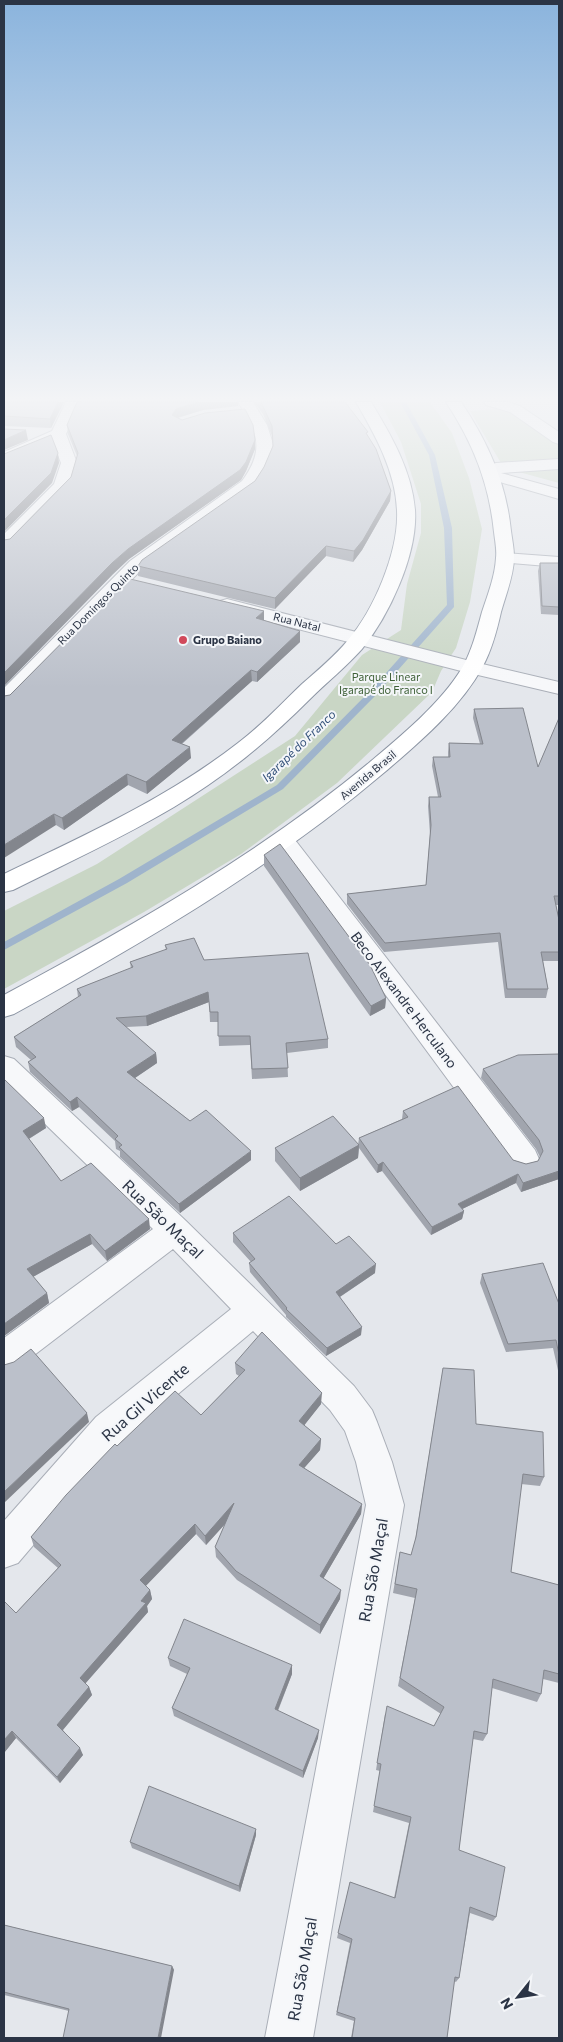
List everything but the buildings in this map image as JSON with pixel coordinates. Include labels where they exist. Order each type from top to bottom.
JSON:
[{"type":"highway","points":[[4,884],[119,828],[165,803],[206,777],[248,746],[339,661],[360,637],[389,586],[400,551],[406,512],[403,497]]},
{"type":"highway","name":"Avenida Brasil","points":[[4,1007],[110,948],[284,841],[357,786],[414,735],[472,668],[490,620],[505,558],[499,497]]},
{"type":"street","points":[[4,544],[51,497]]},
{"type":"street","name":"Rua Domingos Quinto","points":[[4,700],[121,579],[154,552],[233,497]]},
{"type":"street","points":[[505,558],[559,562]]},
{"type":"street","points":[[121,579],[140,583]]},
{"type":"street","name":"Rua Natal","points":[[207,600],[360,637],[472,668],[559,688]]},
{"type":"street","name":"Beco Alexandre Herculano","points":[[284,841],[524,1159]]},
{"type":"street","name":"Rua São Maçal","points":[[4,1067],[176,1230],[342,1398],[359,1422],[374,1462],[385,1505],[289,2038]]},
{"type":"street","points":[[4,1358],[176,1230]]},
{"type":"street","name":"Rua Gil Vicente","points":[[4,1549],[109,1429],[254,1310]]},
{"type":"green space","name":"Parque Linear Igarapé do Franco I","points":[[419,497],[474,497],[482,529],[470,602],[456,648],[441,671],[432,692],[337,783],[241,854],[144,912],[4,989],[4,911],[97,864],[295,736],[362,655],[401,630],[407,584],[421,533],[421,504]]},
{"type":"waterway","name":"Igarapé do Franco","points":[[4,946],[123,881],[280,787],[372,694],[451,605],[448,528],[441,497]]},
{"type":"place","name":"Grupo Baiano","points":[[183,640]]}]
